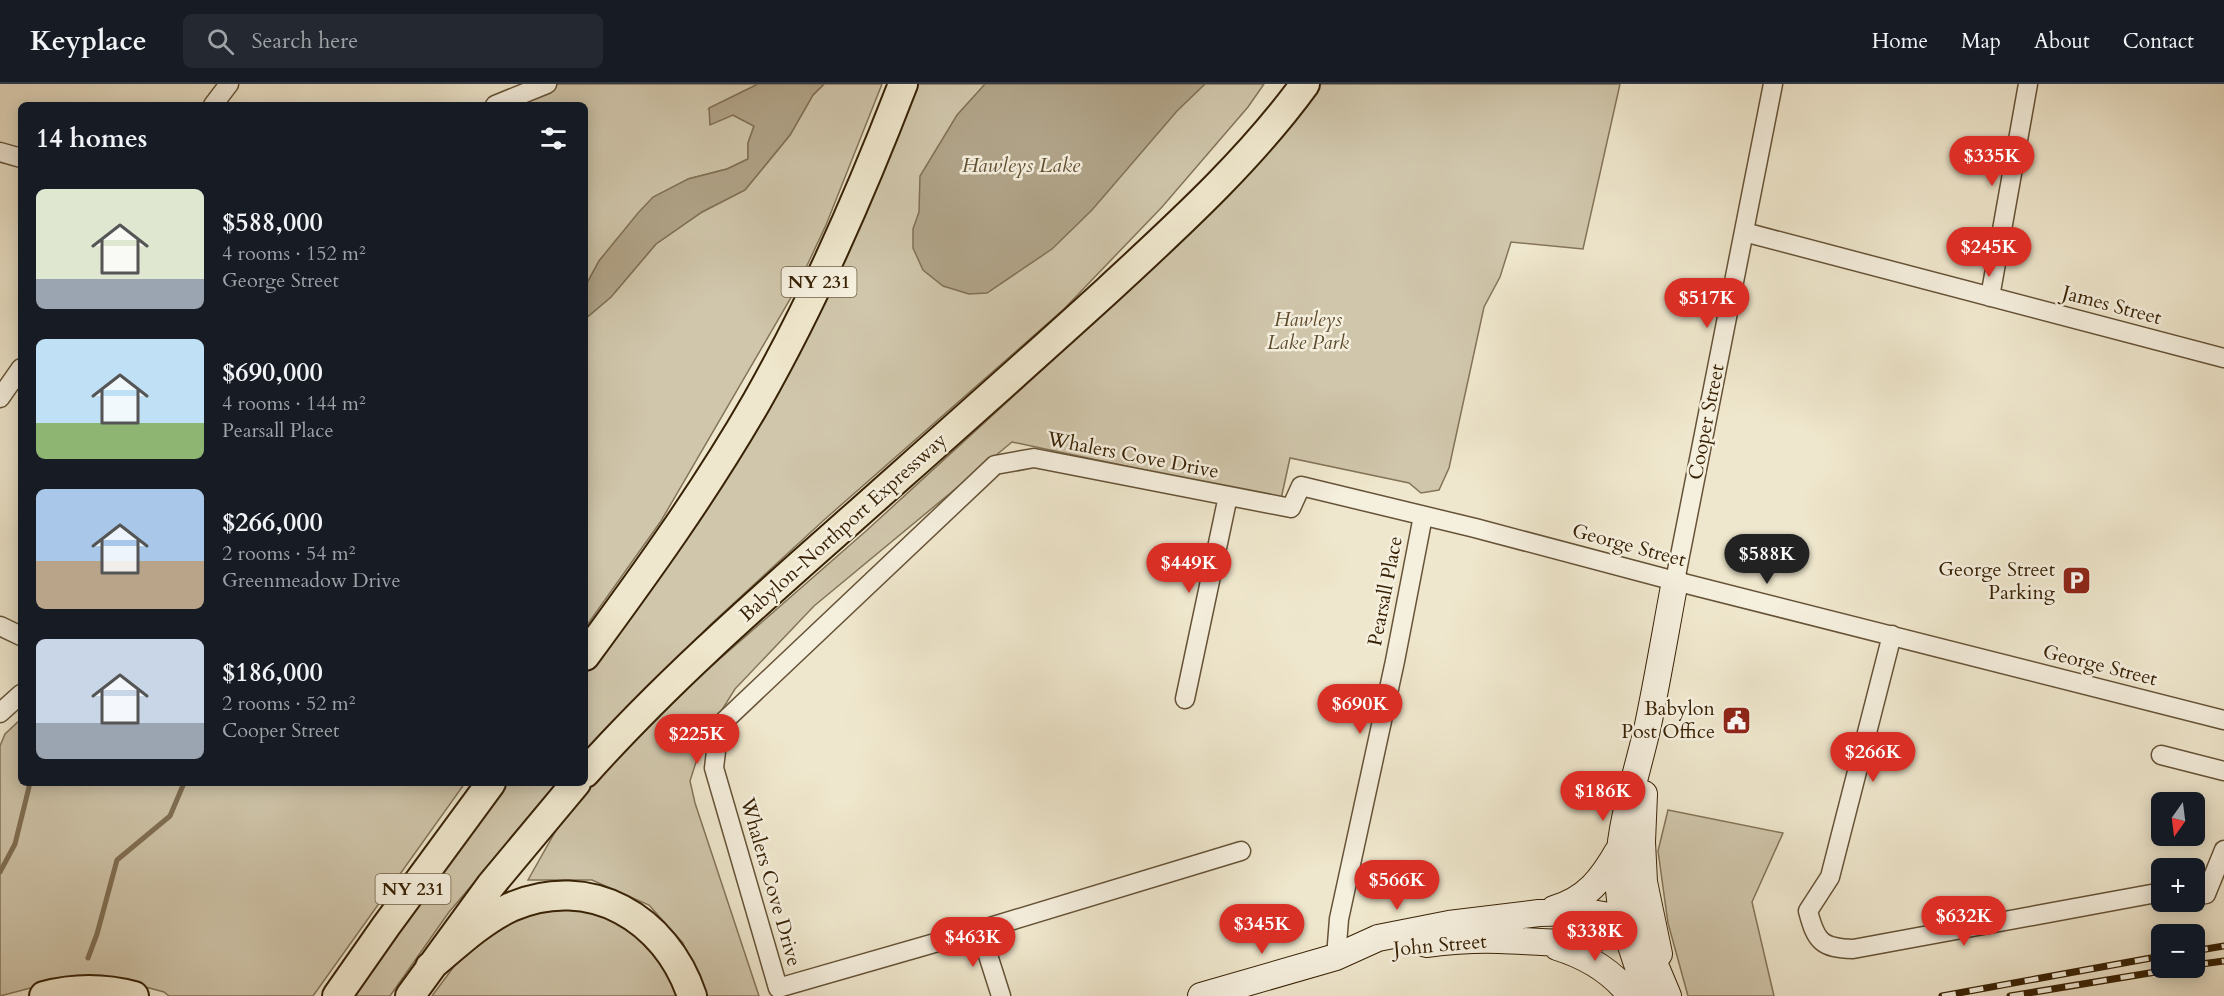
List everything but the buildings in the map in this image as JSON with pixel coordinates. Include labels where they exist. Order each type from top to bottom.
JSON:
[{"type":"main road","name":"NY 231","points":[[588,652],[690,510],[757,400],[807,307],[868,173],[903,84]]},
{"type":"main road","points":[[1108,290],[1208,177],[1281,84]]},
{"type":"main road","points":[[1108,290],[1173,231],[1261,138],[1305,84]]},
{"type":"main road","name":"Babylon-Northport Expressway","points":[[588,770],[630,725],[729,628],[1108,290]]},
{"type":"main road","name":"NY 231","points":[[337,996],[489,786]]},
{"type":"main road","name":"NY 231","points":[[410,996],[490,885],[573,786]]},
{"type":"main road","points":[[430,967],[481,926],[507,909],[537,899],[579,897],[617,907],[651,929],[670,950],[678,963],[692,996]]},
{"type":"main road","points":[[44,996],[70,991],[98,990],[134,996]]},
{"type":"street","points":[[215,102],[229,84]]},
{"type":"street","points":[[502,102],[547,84]]},
{"type":"street","name":"Cooper Street","points":[[1624,922],[1619,893],[1620,848],[1634,774],[1648,726],[1773,84]]},
{"type":"street","points":[[1990,297],[2028,84]]},
{"type":"street","points":[[0,152],[18,157]]},
{"type":"street","name":"James Street","points":[[1744,232],[2224,358]]},
{"type":"street","points":[[0,398],[18,373]]},
{"type":"street","name":"Whalers Cove Drive","points":[[1240,851],[980,930],[778,988],[714,768],[719,726],[994,465],[1034,458],[1291,508],[1301,486]]},
{"type":"street","name":"George Street","points":[[1301,486],[1475,528],[2224,720]]},
{"type":"street","points":[[1185,699],[1228,496]]},
{"type":"street","name":"Pearsall Place","points":[[1336,957],[1339,919],[1395,662],[1423,516]]},
{"type":"street","points":[[0,626],[18,635]]},
{"type":"street","points":[[1892,635],[1830,877],[1808,911],[1812,927],[1819,940],[1837,949],[1853,950],[2151,894]]},
{"type":"street","points":[[0,713],[18,697]]},
{"type":"street","name":"Cooper Street","points":[[1648,726],[1642,820],[1644,882],[1661,995]]},
{"type":"street","points":[[2162,755],[2224,771]]},
{"type":"street","name":"John Street","points":[[1539,913],[1572,902],[1591,890],[1606,873],[1620,848]]},
{"type":"street","points":[[2205,894],[2224,850]]},
{"type":"street","points":[[1624,922],[1636,903],[1644,882]]},
{"type":"street","name":"John Street","points":[[1201,996],[1336,957],[1378,938],[1449,924],[1539,913],[1597,913],[1616,917],[1639,932],[1644,940],[1661,995]]},
{"type":"street","name":"John Street","points":[[1336,957],[1452,941],[1574,943],[1594,939],[1624,922]]},
{"type":"street","points":[[980,930],[1000,996]]},
{"type":"street","name":"John Street","points":[[1545,943],[1600,966],[1631,996]]},
{"type":"green space","points":[[558,84],[758,84],[709,109],[733,115],[754,126],[748,143],[748,159],[727,169],[688,179],[617,239],[599,261],[588,281],[588,102],[522,102]]},
{"type":"green space","points":[[824,84],[882,84],[826,225],[796,289],[661,521],[588,624],[588,316],[611,297],[656,244],[702,212],[745,190],[790,135],[813,95]]},
{"type":"green space","points":[[916,84],[1264,84],[1248,107],[1162,207],[1064,309],[824,520],[710,625],[588,751],[588,667],[641,598]]},
{"type":"green space","name":"Hawleys Lake Park","points":[[1319,84],[1620,84],[1583,249],[1511,242],[1500,277],[1484,307],[1449,468],[1439,490],[1421,493],[1409,483],[1290,458],[1281,499],[1012,442],[814,606],[735,689],[703,740],[690,781],[695,803],[759,996],[701,996],[683,943],[649,905],[592,880],[528,880],[572,802],[691,684],[866,531],[1149,272],[1264,157]]},
{"type":"green space","points":[[18,722],[18,786],[463,786],[313,996],[169,996],[164,992],[105,976],[61,980],[0,996],[0,746],[5,734]]},
{"type":"green space","points":[[498,786],[556,786],[449,912],[390,996],[349,996]]},
{"type":"green space","points":[[1668,810],[1783,833],[1752,902],[1774,996],[1688,996],[1668,923],[1658,851]]},
{"type":"green space","points":[[574,901],[644,933],[682,996],[432,996],[487,926]]},
{"type":"water","points":[[758,84],[824,84],[813,95],[790,135],[745,190],[702,212],[656,244],[611,297],[588,316],[588,281],[599,261],[653,197],[688,179],[727,169],[748,159],[748,143],[754,126],[733,115],[710,125],[709,108]]},
{"type":"water","name":"Hawleys Lake","points":[[985,84],[1205,84],[1177,111],[1092,210],[1052,249],[987,293],[969,294],[943,286],[923,270],[913,248],[913,229],[919,212],[920,176],[957,115]]},
{"type":"waterway","points":[[0,872],[15,844],[29,786]]},
{"type":"waterway","points":[[88,958],[97,934],[117,860],[170,816],[183,786]]},
{"type":"railway","points":[[2205,949],[2224,946]]},
{"type":"railway","points":[[1942,996],[2151,958]]},
{"type":"railway","points":[[2205,964],[2224,961]]},
{"type":"railway","points":[[2010,996],[2151,973]]},
{"type":"place","name":"George Street Parking","points":[[2076,581]]},
{"type":"place","name":"Babylon Post Office","points":[[1736,720]]}]
